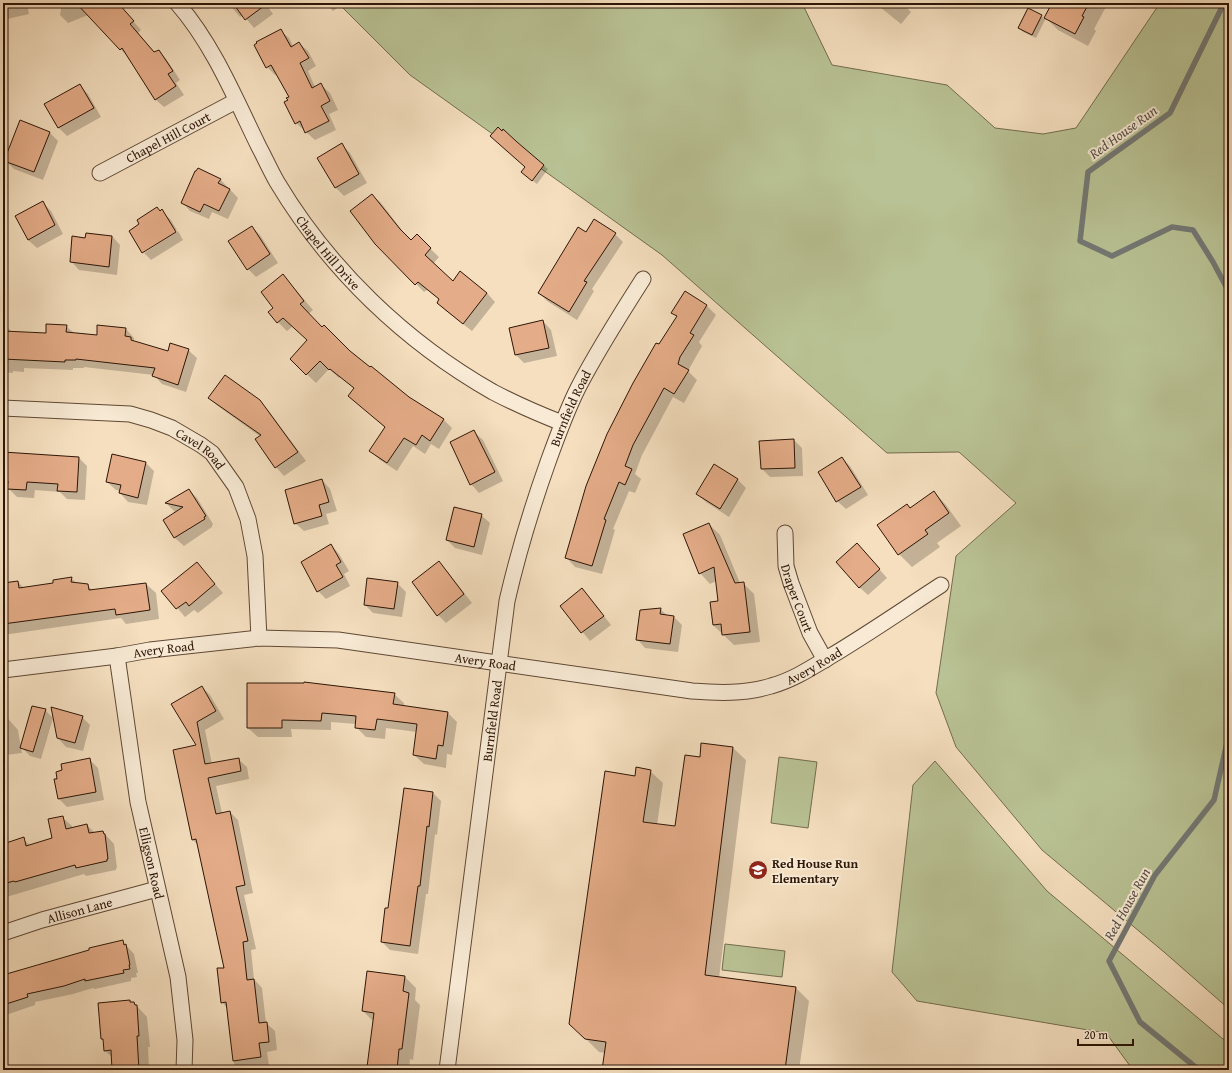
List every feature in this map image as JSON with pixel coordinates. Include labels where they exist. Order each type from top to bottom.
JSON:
[{"type":"street","name":"Chapel Hill Drive","points":[[177,3],[188,15],[214,57],[276,181],[301,219],[351,281],[383,312],[451,366],[493,392],[525,408],[562,423]]},
{"type":"street","name":"Chapel Hill Court","points":[[100,173],[236,101]]},
{"type":"street","name":"Burnfield Road","points":[[448,1070],[507,601],[516,562],[534,502],[562,423],[577,389],[643,280]]},
{"type":"street","name":"Cavel Road","points":[[3,408],[130,414],[172,428],[212,453],[236,487],[248,519],[255,556],[259,638]]},
{"type":"street","name":"Draper Court","points":[[785,533],[786,566],[791,583],[810,633],[825,660]]},
{"type":"street","name":"Avery Road","points":[[3,670],[117,656],[150,650],[259,638],[338,640],[654,686],[714,693],[750,691],[793,679],[941,585]]},
{"type":"street","name":"Elligson Road","points":[[117,656],[138,802],[178,977],[185,1040],[184,1070]]},
{"type":"street","name":"Allison Lane","points":[[3,933],[42,920],[157,889]]},
{"type":"green space","points":[[338,3],[802,3],[832,65],[947,85],[995,128],[1043,134],[1076,128],[1160,3],[1229,3],[1229,1009],[1164,952],[1042,850],[956,747],[936,693],[956,556],[1016,503],[959,452],[887,453],[662,255],[410,75]]},
{"type":"green space","points":[[779,757],[817,762],[808,828],[771,823]]},
{"type":"green space","points":[[935,761],[1047,891],[1229,1044],[1229,1070],[1133,1070],[1106,1033],[917,1001],[892,972],[913,785]]},
{"type":"green space","points":[[725,944],[785,951],[782,977],[722,970]]},
{"type":"building","points":[[76,3],[118,3],[134,21],[130,24],[154,52],[159,50],[173,71],[168,74],[176,86],[155,100],[122,48],[120,50]]},
{"type":"building","points":[[233,3],[268,3],[245,20]]},
{"type":"building","points":[[1052,3],[1089,3],[1082,16],[1084,17],[1075,34],[1044,18]]},
{"type":"building","points":[[1028,8],[1042,15],[1032,35],[1018,28]]},
{"type":"building","points":[[281,29],[291,47],[299,42],[309,58],[300,63],[312,88],[321,83],[330,101],[321,106],[329,121],[305,133],[300,121],[295,124],[284,102],[288,100],[286,98],[289,97],[271,65],[266,68],[254,45],[257,43],[256,42]]},
{"type":"building","points":[[80,84],[94,108],[58,128],[44,104]]},
{"type":"building","points":[[20,120],[50,132],[34,172],[4,161]]},
{"type":"building","points":[[498,127],[502,131],[503,129],[544,165],[532,181],[521,172],[525,167],[490,136]]},
{"type":"building","points":[[342,143],[359,174],[335,188],[317,158]]},
{"type":"building","points":[[198,168],[221,179],[218,183],[230,189],[219,211],[204,204],[200,212],[181,203],[195,171]]},
{"type":"building","points":[[372,194],[400,229],[411,240],[417,234],[431,248],[425,255],[453,281],[460,271],[487,293],[463,324],[437,303],[439,299],[418,282],[415,285],[375,244],[350,211]]},
{"type":"building","points":[[43,201],[55,225],[28,240],[15,216]]},
{"type":"building","points":[[157,207],[160,211],[162,209],[176,232],[142,253],[129,231],[139,224],[137,220]]},
{"type":"building","points":[[594,219],[616,233],[584,281],[587,282],[569,312],[538,293],[578,227],[586,232]]},
{"type":"building","points":[[252,226],[270,254],[247,270],[228,241]]},
{"type":"building","points":[[86,233],[112,236],[109,267],[70,262],[72,236],[85,238]]},
{"type":"building","points":[[283,274],[304,301],[300,304],[322,327],[324,325],[350,351],[409,397],[444,419],[430,441],[422,435],[416,445],[404,438],[387,463],[369,451],[385,427],[348,396],[354,388],[330,369],[329,370],[320,361],[306,375],[290,359],[307,340],[283,318],[277,323],[268,312],[273,308],[261,292]]},
{"type":"building","points":[[685,291],[707,305],[690,333],[694,335],[680,357],[678,364],[689,370],[674,394],[664,388],[633,445],[625,466],[632,469],[625,485],[619,482],[604,519],[606,520],[592,566],[565,558],[586,486],[607,434],[633,383],[656,343],[659,344],[677,316],[671,313]]},
{"type":"building","points":[[543,320],[549,348],[515,355],[509,328]]},
{"type":"building","points":[[46,324],[67,325],[66,332],[97,335],[97,325],[126,328],[125,336],[131,337],[131,340],[168,351],[170,343],[189,349],[178,385],[152,376],[155,368],[76,359],[65,360],[65,362],[3,359],[3,331],[46,333]]},
{"type":"building","points":[[225,375],[260,400],[298,452],[275,468],[255,439],[261,435],[208,398]]},
{"type":"building","points":[[474,430],[495,472],[470,485],[450,442]]},
{"type":"building","points":[[794,439],[795,468],[761,469],[759,441]]},
{"type":"building","points":[[3,452],[79,457],[77,492],[57,491],[58,484],[27,482],[26,490],[7,489],[8,481],[3,481]]},
{"type":"building","points":[[112,454],[146,462],[138,498],[119,493],[121,485],[106,482]]},
{"type":"building","points":[[842,457],[861,487],[836,502],[818,472]]},
{"type":"building","points":[[714,464],[738,479],[720,509],[696,494]]},
{"type":"building","points":[[322,479],[329,502],[319,505],[322,516],[294,524],[285,490]]},
{"type":"building","points":[[189,489],[206,516],[204,517],[205,519],[174,538],[163,520],[183,507],[165,503]]},
{"type":"building","points":[[934,491],[949,513],[925,530],[928,534],[898,555],[877,525],[907,504],[910,508]]},
{"type":"building","points":[[454,507],[482,514],[474,547],[446,540]]},
{"type":"building","points":[[709,523],[735,583],[744,582],[750,632],[722,635],[721,624],[713,625],[710,602],[718,601],[714,567],[699,574],[683,534]]},
{"type":"building","points":[[857,543],[880,569],[859,588],[836,562]]},
{"type":"building","points":[[331,544],[341,562],[336,565],[343,577],[317,592],[301,562]]},
{"type":"building","points":[[439,561],[464,594],[437,616],[412,582]]},
{"type":"building","points":[[197,562],[215,584],[189,606],[186,602],[176,609],[161,591]]},
{"type":"building","points":[[72,577],[71,582],[88,584],[89,590],[146,583],[150,610],[116,615],[115,609],[3,624],[3,583],[18,581],[19,588],[53,583],[53,580]]},
{"type":"building","points":[[367,578],[398,582],[394,609],[364,605]]},
{"type":"building","points":[[582,588],[604,616],[581,633],[560,606]]},
{"type":"building","points":[[661,608],[660,614],[674,616],[670,644],[636,640],[640,610]]},
{"type":"building","points":[[304,682],[395,693],[393,704],[448,712],[443,746],[438,745],[436,759],[413,755],[417,724],[377,719],[375,730],[355,728],[356,716],[322,713],[321,721],[282,720],[282,728],[247,728],[247,683]]},
{"type":"building","points":[[202,686],[216,711],[197,722],[205,764],[239,758],[241,771],[208,778],[216,814],[230,811],[245,885],[236,887],[248,941],[243,942],[247,980],[254,979],[259,1023],[267,1022],[269,1042],[259,1043],[261,1057],[233,1061],[226,1002],[221,1003],[217,968],[224,968],[196,839],[192,840],[173,750],[196,745],[171,704]]},
{"type":"building","points":[[32,706],[46,709],[33,752],[20,748]]},
{"type":"building","points":[[51,707],[83,716],[75,743],[57,738]]},
{"type":"building","points":[[701,743],[733,747],[705,975],[796,987],[785,1070],[602,1070],[606,1042],[585,1039],[569,1024],[605,771],[635,776],[636,767],[651,770],[643,822],[675,826],[685,755],[700,757]]},
{"type":"building","points":[[90,758],[96,792],[58,799],[54,779],[57,779],[56,772],[62,770],[61,764]]},
{"type":"building","points":[[404,788],[433,792],[429,827],[427,826],[420,886],[418,886],[410,946],[381,942],[385,908],[388,908]]},
{"type":"building","points":[[63,816],[66,829],[87,824],[89,833],[103,831],[105,834],[107,861],[76,868],[75,865],[3,884],[3,844],[24,837],[26,846],[52,838],[48,819]]},
{"type":"building","points":[[123,940],[124,945],[126,944],[130,965],[130,969],[123,970],[124,973],[85,981],[85,979],[64,986],[27,994],[28,997],[3,1005],[3,975],[89,950],[89,948]]},
{"type":"building","points":[[367,971],[405,976],[403,991],[409,993],[402,1049],[399,1049],[397,1070],[367,1067],[374,1013],[362,1011]]},
{"type":"building","points":[[130,1000],[130,1002],[134,1002],[135,1005],[137,1005],[139,1070],[112,1070],[111,1050],[104,1051],[103,1039],[101,1039],[98,1003]]},
{"type":"waterway","name":"Red House Run","points":[[1224,3],[1170,113],[1088,172],[1080,241],[1112,256],[1172,227],[1193,230],[1213,262],[1229,292]]},
{"type":"waterway","name":"Red House Run","points":[[1199,1070],[1140,1022],[1109,961],[1155,875],[1214,800],[1229,734]]},
{"type":"place","name":"Red House Run Elementary","points":[[758,870]]}]
